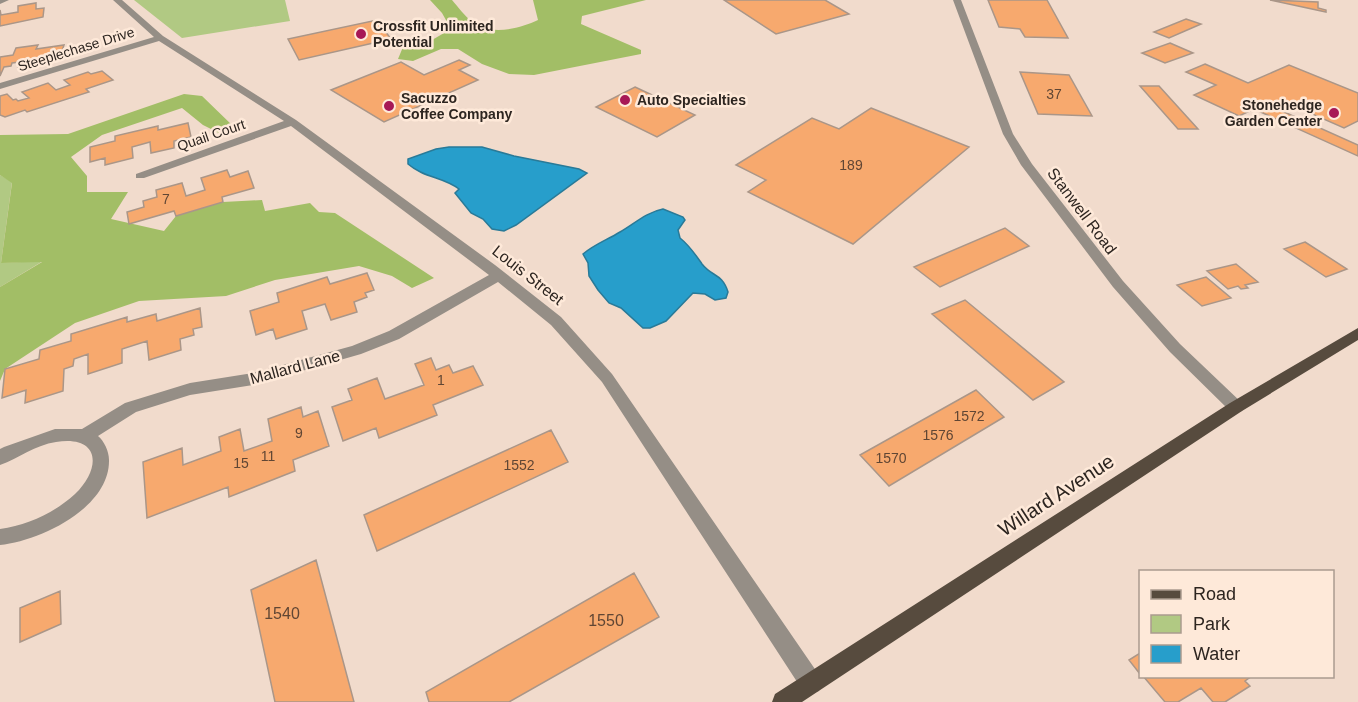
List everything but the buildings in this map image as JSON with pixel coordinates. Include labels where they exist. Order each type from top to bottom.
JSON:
[{"type":"main road","name":"Willard Avenue","points":[[783,702],[1236,406],[1358,333]]},
{"type":"street","points":[[0,1],[5,0]]},
{"type":"street","name":"Louis Street","points":[[117,0],[160,38],[292,122],[499,275],[556,321],[608,378],[811,683]]},
{"type":"street","name":"Stanwell Road","points":[[957,0],[1008,134],[1027,165],[1118,284],[1174,348],[1236,406]]},
{"type":"street","name":"Steeplechase Drive","points":[[0,86],[160,38]]},
{"type":"street","name":"Quail Court","points":[[140,176],[292,122]]},
{"type":"street","name":"Mallard Lane","points":[[84,436],[131,407],[190,389],[253,379],[356,350],[394,335],[499,275]]},
{"type":"street","points":[[0,458],[26,443],[47,436],[67,434],[84,436],[96,443],[101,454],[101,468],[92,486],[76,503],[55,519],[30,531],[0,537]]},
{"type":"green space","points":[[134,0],[285,0],[290,21],[182,38]]},
{"type":"green space","points":[[430,0],[452,0],[472,22],[479,26],[505,30],[538,20],[533,0],[646,0],[582,16],[581,24],[641,50],[641,54],[534,75],[509,74],[482,64],[458,49],[441,49],[413,61],[398,59],[403,47],[432,40],[451,29],[442,13]]},
{"type":"green space","points":[[184,94],[202,96],[233,126],[221,134],[203,125],[182,108],[102,135],[71,157],[87,176],[87,192],[128,192],[111,219],[164,231],[176,216],[223,202],[262,200],[265,211],[310,203],[319,212],[335,213],[434,278],[412,288],[392,276],[359,266],[275,280],[226,296],[139,301],[75,323],[5,369],[0,381],[0,287],[42,262],[1,263],[12,183],[0,175],[0,135],[68,134]]},
{"type":"green space","points":[[0,175],[12,182],[1,263],[43,261],[0,287]]},
{"type":"water","points":[[449,147],[482,147],[579,169],[587,173],[516,225],[504,231],[492,229],[483,219],[471,213],[455,193],[459,189],[414,169],[408,164],[408,159]]},
{"type":"water","points":[[663,209],[683,217],[685,220],[678,230],[680,238],[706,268],[723,281],[728,292],[726,298],[715,300],[705,294],[693,293],[666,321],[650,328],[643,328],[621,308],[609,303],[598,290],[589,276],[588,263],[583,254],[646,215]]},
{"type":"place","name":"Crossfit Unlimited Potential","points":[[361,34]]},
{"type":"place","name":"Auto Specialties","points":[[625,100]]},
{"type":"place","name":"Sacuzzo Coffee Company","points":[[389,106]]},
{"type":"place","name":"Stonehedge Garden Center","points":[[1334,113]]}]
